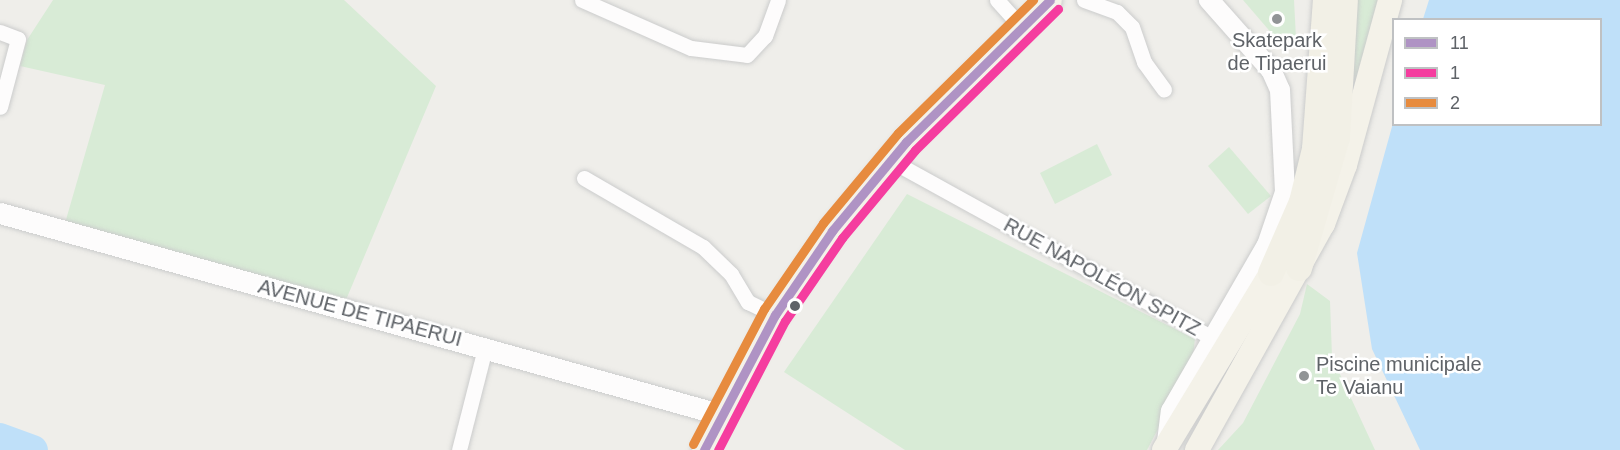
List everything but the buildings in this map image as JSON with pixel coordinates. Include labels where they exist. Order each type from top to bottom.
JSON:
[{"type":"highway","points":[[1271,273],[1302,202],[1315,148],[1326,0]]},
{"type":"highway","points":[[1299,268],[1337,137],[1345,0]]},
{"type":"main road","points":[[704,450],[719,414],[775,315],[832,231],[890,160],[1050,0]]},
{"type":"main road","points":[[1197,450],[1299,268],[1345,165],[1390,0]]},
{"type":"main road","name":"AVENUE DE TIPAERUI","points":[[0,213],[719,414]]},
{"type":"main road","points":[[1166,447],[1271,273]]},
{"type":"street","points":[[582,0],[691,48],[747,55],[765,36],[778,0]]},
{"type":"street","points":[[997,0],[1021,27]]},
{"type":"street","points":[[1084,0],[1117,12],[1132,27],[1144,62],[1164,90]]},
{"type":"street","points":[[1209,0],[1271,70],[1280,90],[1285,192],[1267,245],[1211,337]]},
{"type":"street","points":[[0,32],[18,39],[0,107]]},
{"type":"street","name":"RUE NAPOLÉON SPITZ","points":[[890,160],[1211,337],[1171,411],[1166,447]]},
{"type":"street","points":[[584,178],[703,247],[731,274],[748,302],[775,315]]},
{"type":"street","points":[[459,450],[485,348]]},
{"type":"green space","points":[[53,0],[344,0],[436,86],[343,307],[63,230],[105,85],[20,66],[27,40]]},
{"type":"green space","name":"Skatepark de Tipaerui","points":[[1243,0],[1294,0],[1296,38],[1279,42]]},
{"type":"green space","points":[[1353,0],[1380,0],[1351,109]]},
{"type":"green space","points":[[1097,144],[1112,175],[1055,204],[1040,173]]},
{"type":"green space","points":[[1229,147],[1271,196],[1248,214],[1208,166]]},
{"type":"green space","points":[[907,194],[1195,339],[1192,364],[1147,450],[905,450],[784,372]]},
{"type":"green space","name":"Piscine municipale Te Vaianu","points":[[1307,284],[1330,301],[1332,357],[1375,450],[1218,450],[1243,423],[1300,314]]},
{"type":"water","points":[[1429,0],[1620,0],[1620,450],[1420,450],[1372,349],[1357,253],[1392,126],[1602,126],[1602,18],[1423,18]]},
{"type":"waterway","points":[[0,438],[33,450]]},
{"type":"transit line","name":"2","points":[[693,444],[764,309],[823,223],[898,133],[1033,0]]},
{"type":"transit line","name":"11","points":[[704,450],[775,315],[832,231],[906,142],[1050,0]]},
{"type":"transit line","name":"1","points":[[718,450],[785,321],[842,238],[915,150],[1058,9]]},
{"type":"place","name":"Skatepark de Tipaerui","points":[[1277,19]]},
{"type":"place","name":"Piscine municipale Te Vaianu","points":[[1304,376]]}]
